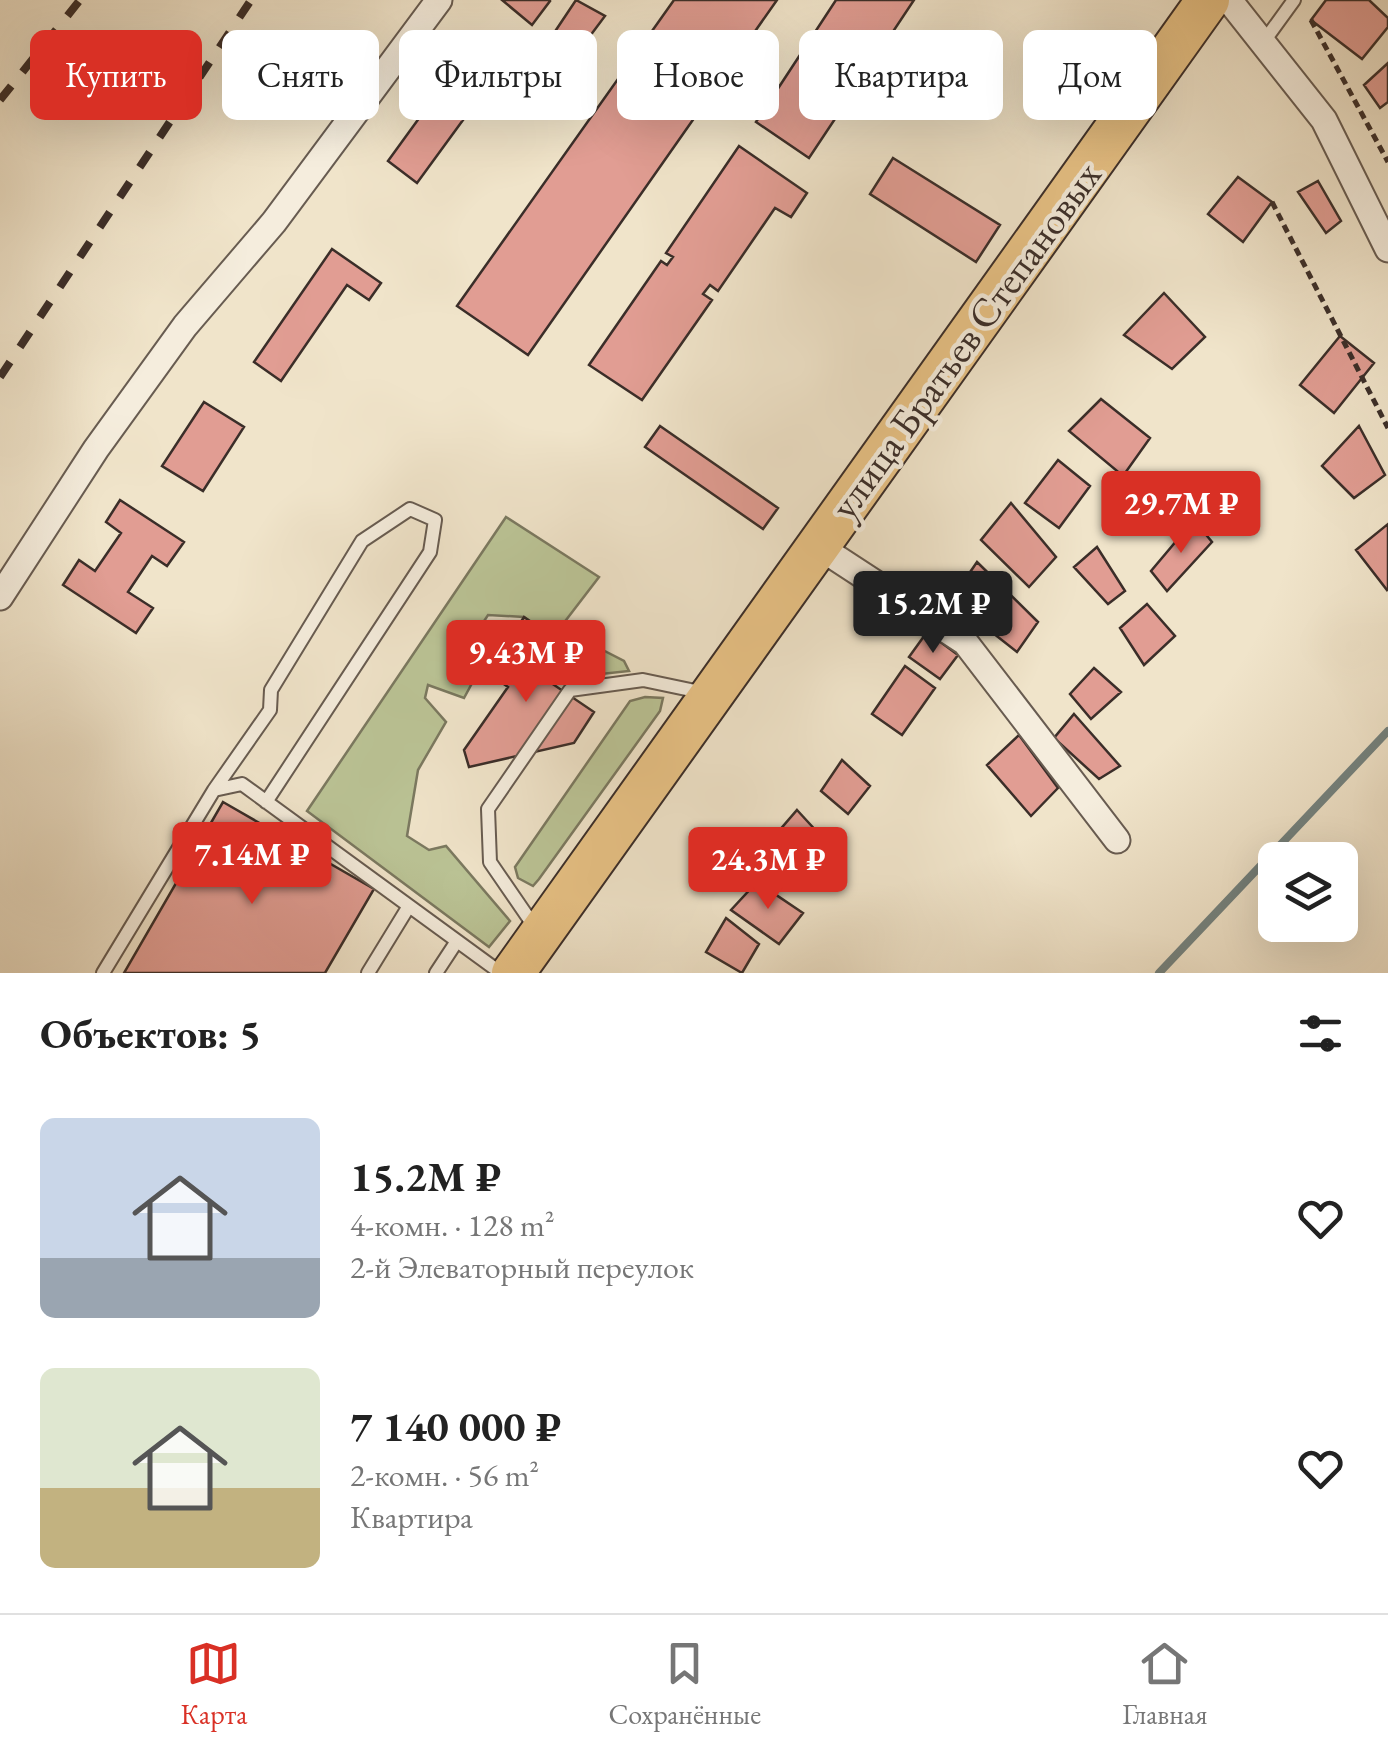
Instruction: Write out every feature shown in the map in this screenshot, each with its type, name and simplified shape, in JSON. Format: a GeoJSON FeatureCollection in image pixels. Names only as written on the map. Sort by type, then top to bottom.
{"type":"FeatureCollection","features":[{"type":"Feature","properties":{"kind":"main road","name":"улица Братьев Степановых"},"geometry":{"type":"LineString","coordinates":[[513,973],[1208,0]]}},
{"type":"Feature","properties":{"kind":"street"},"geometry":{"type":"LineString","coordinates":[[0,597],[96,449],[185,326],[274,222],[439,0]]}},
{"type":"Feature","properties":{"kind":"street"},"geometry":{"type":"LineString","coordinates":[[1229,0],[1265,40],[1324,120],[1388,250]]}},
{"type":"Feature","properties":{"kind":"street"},"geometry":{"type":"LineString","coordinates":[[818,546],[965,642],[1117,840]]}},
{"type":"Feature","properties":{"kind":"lane"},"geometry":{"type":"LineString","coordinates":[[1265,40],[1294,0]]}},
{"type":"Feature","properties":{"kind":"lane"},"geometry":{"type":"LineString","coordinates":[[103,973],[214,790],[270,710],[271,690],[362,541],[410,509],[435,520],[430,552],[266,802]]}},
{"type":"Feature","properties":{"kind":"lane"},"geometry":{"type":"LineString","coordinates":[[540,935],[490,862],[488,809],[570,690],[642,680],[712,694]]}},
{"type":"Feature","properties":{"kind":"lane"},"geometry":{"type":"LineString","coordinates":[[214,790],[242,784],[501,973]]}},
{"type":"Feature","properties":{"kind":"lane"},"geometry":{"type":"LineString","coordinates":[[368,973],[409,906]]}},
{"type":"Feature","properties":{"kind":"lane"},"geometry":{"type":"LineString","coordinates":[[436,973],[457,941]]}},
{"type":"Feature","properties":{"kind":"path"},"geometry":{"type":"LineString","coordinates":[[1311,20],[1388,162]]}},
{"type":"Feature","properties":{"kind":"path"},"geometry":{"type":"LineString","coordinates":[[1272,202],[1388,428]]}},
{"type":"Feature","properties":{"kind":"green space"},"geometry":{"type":"Polygon","coordinates":[[[506,517],[599,577],[553,637],[524,617],[488,615],[477,632],[490,650],[464,698],[428,685],[425,698],[446,722],[418,770],[407,836],[429,850],[446,846],[510,921],[489,947],[307,811],[506,517]]]}},
{"type":"Feature","properties":{"kind":"green space"},"geometry":{"type":"Polygon","coordinates":[[[591,644],[624,661],[629,671],[573,677],[591,644]]]}},
{"type":"Feature","properties":{"kind":"green space"},"geometry":{"type":"Polygon","coordinates":[[[663,698],[660,711],[539,879],[533,886],[518,878],[515,867],[630,701],[663,698]]]}},
{"type":"Feature","properties":{"kind":"building"},"geometry":{"type":"Polygon","coordinates":[[[502,0],[549,0],[550,1],[532,25],[502,0]]]}},
{"type":"Feature","properties":{"kind":"building"},"geometry":{"type":"Polygon","coordinates":[[[576,0],[605,16],[594,30],[556,30],[576,0]]]}},
{"type":"Feature","properties":{"kind":"building"},"geometry":{"type":"Polygon","coordinates":[[[674,0],[777,0],[756,30],[653,30],[674,0]]]}},
{"type":"Feature","properties":{"kind":"building"},"geometry":{"type":"Polygon","coordinates":[[[836,0],[914,0],[894,30],[816,30],[836,0]]]}},
{"type":"Feature","properties":{"kind":"building"},"geometry":{"type":"Polygon","coordinates":[[[1326,0],[1369,0],[1388,18],[1388,27],[1362,59],[1311,20],[1326,0]]]}},
{"type":"Feature","properties":{"kind":"building"},"geometry":{"type":"Polygon","coordinates":[[[799,56],[799,120],[834,120],[809,158],[756,122],[779,120],[779,87],[799,56]]]}},
{"type":"Feature","properties":{"kind":"building"},"geometry":{"type":"Polygon","coordinates":[[[1388,63],[1388,102],[1380,108],[1364,85],[1388,63]]]}},
{"type":"Feature","properties":{"kind":"building"},"geometry":{"type":"Polygon","coordinates":[[[617,80],[617,120],[693,120],[528,355],[457,306],[589,120],[597,120],[597,109],[617,80]]]}},
{"type":"Feature","properties":{"kind":"building"},"geometry":{"type":"Polygon","coordinates":[[[418,120],[463,120],[417,183],[388,161],[418,120]]]}},
{"type":"Feature","properties":{"kind":"building"},"geometry":{"type":"Polygon","coordinates":[[[739,146],[807,193],[791,217],[775,208],[718,291],[710,285],[703,294],[712,300],[642,400],[589,365],[661,261],[667,265],[673,257],[666,253],[739,146]]]}},
{"type":"Feature","properties":{"kind":"building"},"geometry":{"type":"Polygon","coordinates":[[[893,158],[1000,225],[976,262],[870,194],[893,158]]]}},
{"type":"Feature","properties":{"kind":"building"},"geometry":{"type":"Polygon","coordinates":[[[1238,177],[1272,202],[1243,242],[1208,214],[1238,177]]]}},
{"type":"Feature","properties":{"kind":"building"},"geometry":{"type":"Polygon","coordinates":[[[1318,181],[1341,221],[1326,233],[1298,192],[1318,181]]]}},
{"type":"Feature","properties":{"kind":"building"},"geometry":{"type":"Polygon","coordinates":[[[332,249],[381,283],[369,300],[347,285],[281,381],[254,362],[332,249]]]}},
{"type":"Feature","properties":{"kind":"building"},"geometry":{"type":"Polygon","coordinates":[[[1164,293],[1205,337],[1172,369],[1124,335],[1164,293]]]}},
{"type":"Feature","properties":{"kind":"building"},"geometry":{"type":"Polygon","coordinates":[[[1340,336],[1374,363],[1334,413],[1300,385],[1340,336]]]}},
{"type":"Feature","properties":{"kind":"building"},"geometry":{"type":"Polygon","coordinates":[[[1101,399],[1150,438],[1123,476],[1069,431],[1101,399]]]}},
{"type":"Feature","properties":{"kind":"building"},"geometry":{"type":"Polygon","coordinates":[[[204,402],[244,427],[203,491],[162,466],[204,402]]]}},
{"type":"Feature","properties":{"kind":"building"},"geometry":{"type":"Polygon","coordinates":[[[660,426],[778,508],[763,529],[645,447],[660,426]]]}},
{"type":"Feature","properties":{"kind":"building"},"geometry":{"type":"Polygon","coordinates":[[[1359,426],[1385,475],[1354,498],[1322,466],[1359,426]]]}},
{"type":"Feature","properties":{"kind":"building"},"geometry":{"type":"Polygon","coordinates":[[[1058,460],[1090,486],[1059,528],[1025,503],[1058,460]]]}},
{"type":"Feature","properties":{"kind":"building"},"geometry":{"type":"Polygon","coordinates":[[[120,500],[184,542],[167,566],[152,556],[128,592],[153,608],[136,633],[63,585],[79,560],[95,571],[121,533],[106,522],[120,500]]]}},
{"type":"Feature","properties":{"kind":"building"},"geometry":{"type":"Polygon","coordinates":[[[1011,503],[1056,557],[1029,587],[981,540],[1011,503]]]}},
{"type":"Feature","properties":{"kind":"building"},"geometry":{"type":"Polygon","coordinates":[[[1194,520],[1212,542],[1167,591],[1151,571],[1194,520]]]}},
{"type":"Feature","properties":{"kind":"building"},"geometry":{"type":"Polygon","coordinates":[[[1388,524],[1388,589],[1387,590],[1356,550],[1388,524]]]}},
{"type":"Feature","properties":{"kind":"building"},"geometry":{"type":"Polygon","coordinates":[[[1097,547],[1125,591],[1108,604],[1074,567],[1097,547]]]}},
{"type":"Feature","properties":{"kind":"building"},"geometry":{"type":"Polygon","coordinates":[[[977,562],[1038,622],[1017,652],[951,600],[977,562]]]}},
{"type":"Feature","properties":{"kind":"building"},"geometry":{"type":"Polygon","coordinates":[[[1147,604],[1175,636],[1144,665],[1120,628],[1147,604]]]}},
{"type":"Feature","properties":{"kind":"building"},"geometry":{"type":"Polygon","coordinates":[[[524,617],[553,637],[532,670],[594,712],[574,743],[469,767],[464,750],[508,687],[488,673],[524,617]]]}},
{"type":"Feature","properties":{"kind":"building"},"geometry":{"type":"Polygon","coordinates":[[[927,632],[958,655],[940,679],[909,657],[927,632]]]}},
{"type":"Feature","properties":{"kind":"building"},"geometry":{"type":"Polygon","coordinates":[[[905,666],[935,688],[902,735],[872,714],[905,666]]]}},
{"type":"Feature","properties":{"kind":"building"},"geometry":{"type":"Polygon","coordinates":[[[1094,668],[1121,692],[1091,719],[1070,694],[1094,668]]]}},
{"type":"Feature","properties":{"kind":"building"},"geometry":{"type":"Polygon","coordinates":[[[1074,714],[1120,766],[1099,779],[1054,738],[1074,714]]]}},
{"type":"Feature","properties":{"kind":"building"},"geometry":{"type":"Polygon","coordinates":[[[1019,735],[1058,788],[1031,816],[987,765],[1019,735]]]}},
{"type":"Feature","properties":{"kind":"building"},"geometry":{"type":"Polygon","coordinates":[[[842,760],[870,786],[848,814],[821,791],[842,760]]]}},
{"type":"Feature","properties":{"kind":"building"},"geometry":{"type":"Polygon","coordinates":[[[223,802],[374,889],[325,973],[124,973],[223,802]]]}},
{"type":"Feature","properties":{"kind":"building"},"geometry":{"type":"Polygon","coordinates":[[[797,810],[842,859],[814,889],[766,846],[797,810]]]}},
{"type":"Feature","properties":{"kind":"building"},"geometry":{"type":"Polygon","coordinates":[[[757,882],[803,913],[779,944],[731,910],[757,882]]]}},
{"type":"Feature","properties":{"kind":"building"},"geometry":{"type":"Polygon","coordinates":[[[726,918],[759,944],[742,973],[706,952],[726,918]]]}},
{"type":"Feature","properties":{"kind":"waterway"},"geometry":{"type":"LineString","coordinates":[[1159,973],[1388,731]]}},
{"type":"Feature","properties":{"kind":"railway"},"geometry":{"type":"LineString","coordinates":[[0,100],[80,0]]}},
{"type":"Feature","properties":{"kind":"railway"},"geometry":{"type":"LineString","coordinates":[[0,377],[251,0]]}}]}
